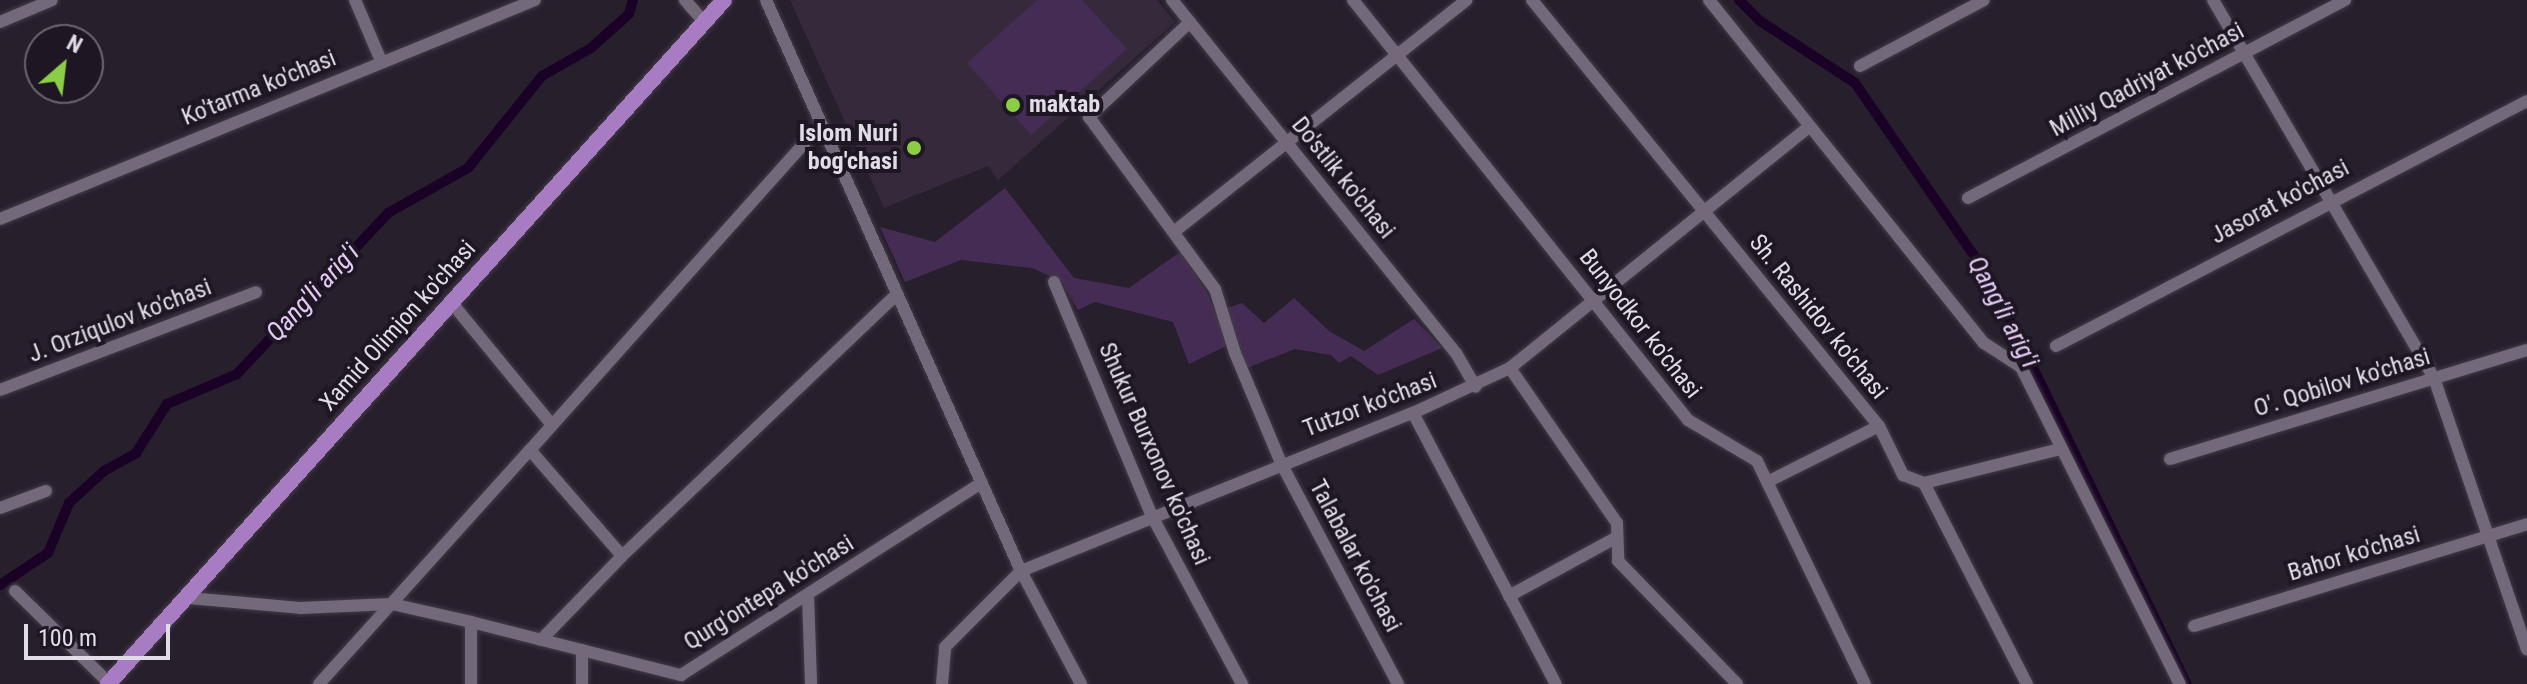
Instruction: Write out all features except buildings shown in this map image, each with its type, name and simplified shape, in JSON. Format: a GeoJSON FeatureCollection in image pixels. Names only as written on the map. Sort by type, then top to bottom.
{"type":"FeatureCollection","features":[{"type":"Feature","properties":{"kind":"main road","name":"Xamid Olimjon ko'chasi"},"geometry":{"type":"LineString","coordinates":[[109,683],[189,598],[724,0]]}},
{"type":"Feature","properties":{"kind":"street"},"geometry":{"type":"LineString","coordinates":[[0,22],[52,0]]}},
{"type":"Feature","properties":{"kind":"street"},"geometry":{"type":"LineString","coordinates":[[355,0],[381,61]]}},
{"type":"Feature","properties":{"kind":"street","name":"Ko'tarma ko'chasi"},"geometry":{"type":"LineString","coordinates":[[0,219],[535,0]]}},
{"type":"Feature","properties":{"kind":"street"},"geometry":{"type":"LineString","coordinates":[[685,0],[704,22]]}},
{"type":"Feature","properties":{"kind":"street"},"geometry":{"type":"LineString","coordinates":[[766,0],[1021,571],[1081,684]]}},
{"type":"Feature","properties":{"kind":"street","name":"Do'stlik ko'chasi"},"geometry":{"type":"LineString","coordinates":[[1172,0],[1456,353],[1476,387]]}},
{"type":"Feature","properties":{"kind":"street","name":"Bunyodkor ko'chasi"},"geometry":{"type":"LineString","coordinates":[[1353,0],[1688,420],[1757,461],[1865,684]]}},
{"type":"Feature","properties":{"kind":"street"},"geometry":{"type":"LineString","coordinates":[[1175,231],[1466,0]]}},
{"type":"Feature","properties":{"kind":"street","name":"Sh. Rashidov ko'chasi"},"geometry":{"type":"LineString","coordinates":[[1532,0],[1879,426],[1903,475],[1924,483],[2027,684]]}},
{"type":"Feature","properties":{"kind":"street"},"geometry":{"type":"LineString","coordinates":[[1709,0],[1984,343],[2021,367],[2180,684]]}},
{"type":"Feature","properties":{"kind":"street"},"geometry":{"type":"LineString","coordinates":[[1860,66],[1984,0]]}},
{"type":"Feature","properties":{"kind":"street"},"geometry":{"type":"LineString","coordinates":[[2213,0],[2434,378],[2527,649]]}},
{"type":"Feature","properties":{"kind":"street","name":"Milliy Qadriyat ko'chasi"},"geometry":{"type":"LineString","coordinates":[[1968,198],[2345,0]]}},
{"type":"Feature","properties":{"kind":"street","name":"Talabalar ko'chasi"},"geometry":{"type":"LineString","coordinates":[[1190,22],[1089,117],[1215,289],[1235,353],[1281,463],[1398,684]]}},
{"type":"Feature","properties":{"kind":"street","name":"Jasorat ko'chasi"},"geometry":{"type":"LineString","coordinates":[[2056,346],[2330,199],[2527,101]]}},
{"type":"Feature","properties":{"kind":"street"},"geometry":{"type":"LineString","coordinates":[[319,684],[821,125]]}},
{"type":"Feature","properties":{"kind":"street","name":"Tutzor ko'chasi"},"geometry":{"type":"LineString","coordinates":[[942,684],[945,647],[1021,571],[1281,463],[1476,387],[1510,368],[1810,126]]}},
{"type":"Feature","properties":{"kind":"street","name":"Shukur Burxonov ko'chasi"},"geometry":{"type":"LineString","coordinates":[[1054,282],[1152,516],[1242,684]]}},
{"type":"Feature","properties":{"kind":"street","name":"J. Orziqulov ko'chasi"},"geometry":{"type":"LineString","coordinates":[[0,390],[256,292]]}},
{"type":"Feature","properties":{"kind":"street"},"geometry":{"type":"LineString","coordinates":[[541,640],[622,556],[897,294]]}},
{"type":"Feature","properties":{"kind":"street"},"geometry":{"type":"LineString","coordinates":[[451,302],[552,425]]}},
{"type":"Feature","properties":{"kind":"street","name":"O'. Qobilov ko'chasi"},"geometry":{"type":"LineString","coordinates":[[2170,459],[2527,350]]}},
{"type":"Feature","properties":{"kind":"street"},"geometry":{"type":"LineString","coordinates":[[1510,368],[1617,523],[1618,561],[1737,684]]}},
{"type":"Feature","properties":{"kind":"street"},"geometry":{"type":"LineString","coordinates":[[1413,413],[1556,684]]}},
{"type":"Feature","properties":{"kind":"street"},"geometry":{"type":"LineString","coordinates":[[1767,482],[1879,426]]}},
{"type":"Feature","properties":{"kind":"street"},"geometry":{"type":"LineString","coordinates":[[1924,483],[2060,449]]}},
{"type":"Feature","properties":{"kind":"street"},"geometry":{"type":"LineString","coordinates":[[530,450],[622,556]]}},
{"type":"Feature","properties":{"kind":"street","name":"Qurg'ontepa ko'chasi"},"geometry":{"type":"LineString","coordinates":[[189,598],[300,608],[392,604],[582,650],[681,680],[981,483]]}},
{"type":"Feature","properties":{"kind":"street"},"geometry":{"type":"LineString","coordinates":[[0,508],[46,491]]}},
{"type":"Feature","properties":{"kind":"street","name":"Bahor ko'chasi"},"geometry":{"type":"LineString","coordinates":[[2194,626],[2527,524]]}},
{"type":"Feature","properties":{"kind":"street"},"geometry":{"type":"LineString","coordinates":[[1509,596],[1617,537]]}},
{"type":"Feature","properties":{"kind":"street"},"geometry":{"type":"LineString","coordinates":[[15,591],[109,683]]}},
{"type":"Feature","properties":{"kind":"street"},"geometry":{"type":"LineString","coordinates":[[808,596],[811,684]]}},
{"type":"Feature","properties":{"kind":"street"},"geometry":{"type":"LineString","coordinates":[[471,622],[471,684]]}},
{"type":"Feature","properties":{"kind":"street"},"geometry":{"type":"LineString","coordinates":[[582,650],[582,684]]}},
{"type":"Feature","properties":{"kind":"shaded area","name":"maktab"},"geometry":{"type":"Polygon","coordinates":[[[790,0],[1157,0],[1175,22],[998,180],[988,166],[884,208],[790,0]]]}},
{"type":"Feature","properties":{"kind":"shaded area"},"geometry":{"type":"Polygon","coordinates":[[[1037,0],[1082,0],[1127,49],[1031,135],[967,63],[1037,0]]]}},
{"type":"Feature","properties":{"kind":"shaded area"},"geometry":{"type":"Polygon","coordinates":[[[1005,188],[1074,278],[1129,288],[1180,252],[1207,292],[1228,345],[1189,364],[1173,322],[1095,302],[1078,310],[1061,281],[1032,268],[961,260],[905,282],[880,227],[935,242],[1005,188]]]}},
{"type":"Feature","properties":{"kind":"shaded area"},"geometry":{"type":"Polygon","coordinates":[[[1294,298],[1329,331],[1364,351],[1414,319],[1442,348],[1378,375],[1351,356],[1339,363],[1331,355],[1295,349],[1247,368],[1227,308],[1242,303],[1264,323],[1294,298]]]}},
{"type":"Feature","properties":{"kind":"waterway","name":"Qang'li arig'i"},"geometry":{"type":"LineString","coordinates":[[0,585],[48,553],[69,503],[104,471],[136,453],[167,404],[237,374],[388,213],[468,168],[542,76],[591,48],[629,14],[633,0]]}},
{"type":"Feature","properties":{"kind":"waterway","name":"Qang'li arig'i"},"geometry":{"type":"LineString","coordinates":[[1739,0],[1760,21],[1855,83],[1990,279],[2187,684]]}},
{"type":"Feature","properties":{"kind":"place","name":"maktab"},"geometry":{"type":"Point","coordinates":[1013,105]}},
{"type":"Feature","properties":{"kind":"place","name":"Islom Nuri bog'chasi"},"geometry":{"type":"Point","coordinates":[914,148]}}]}
